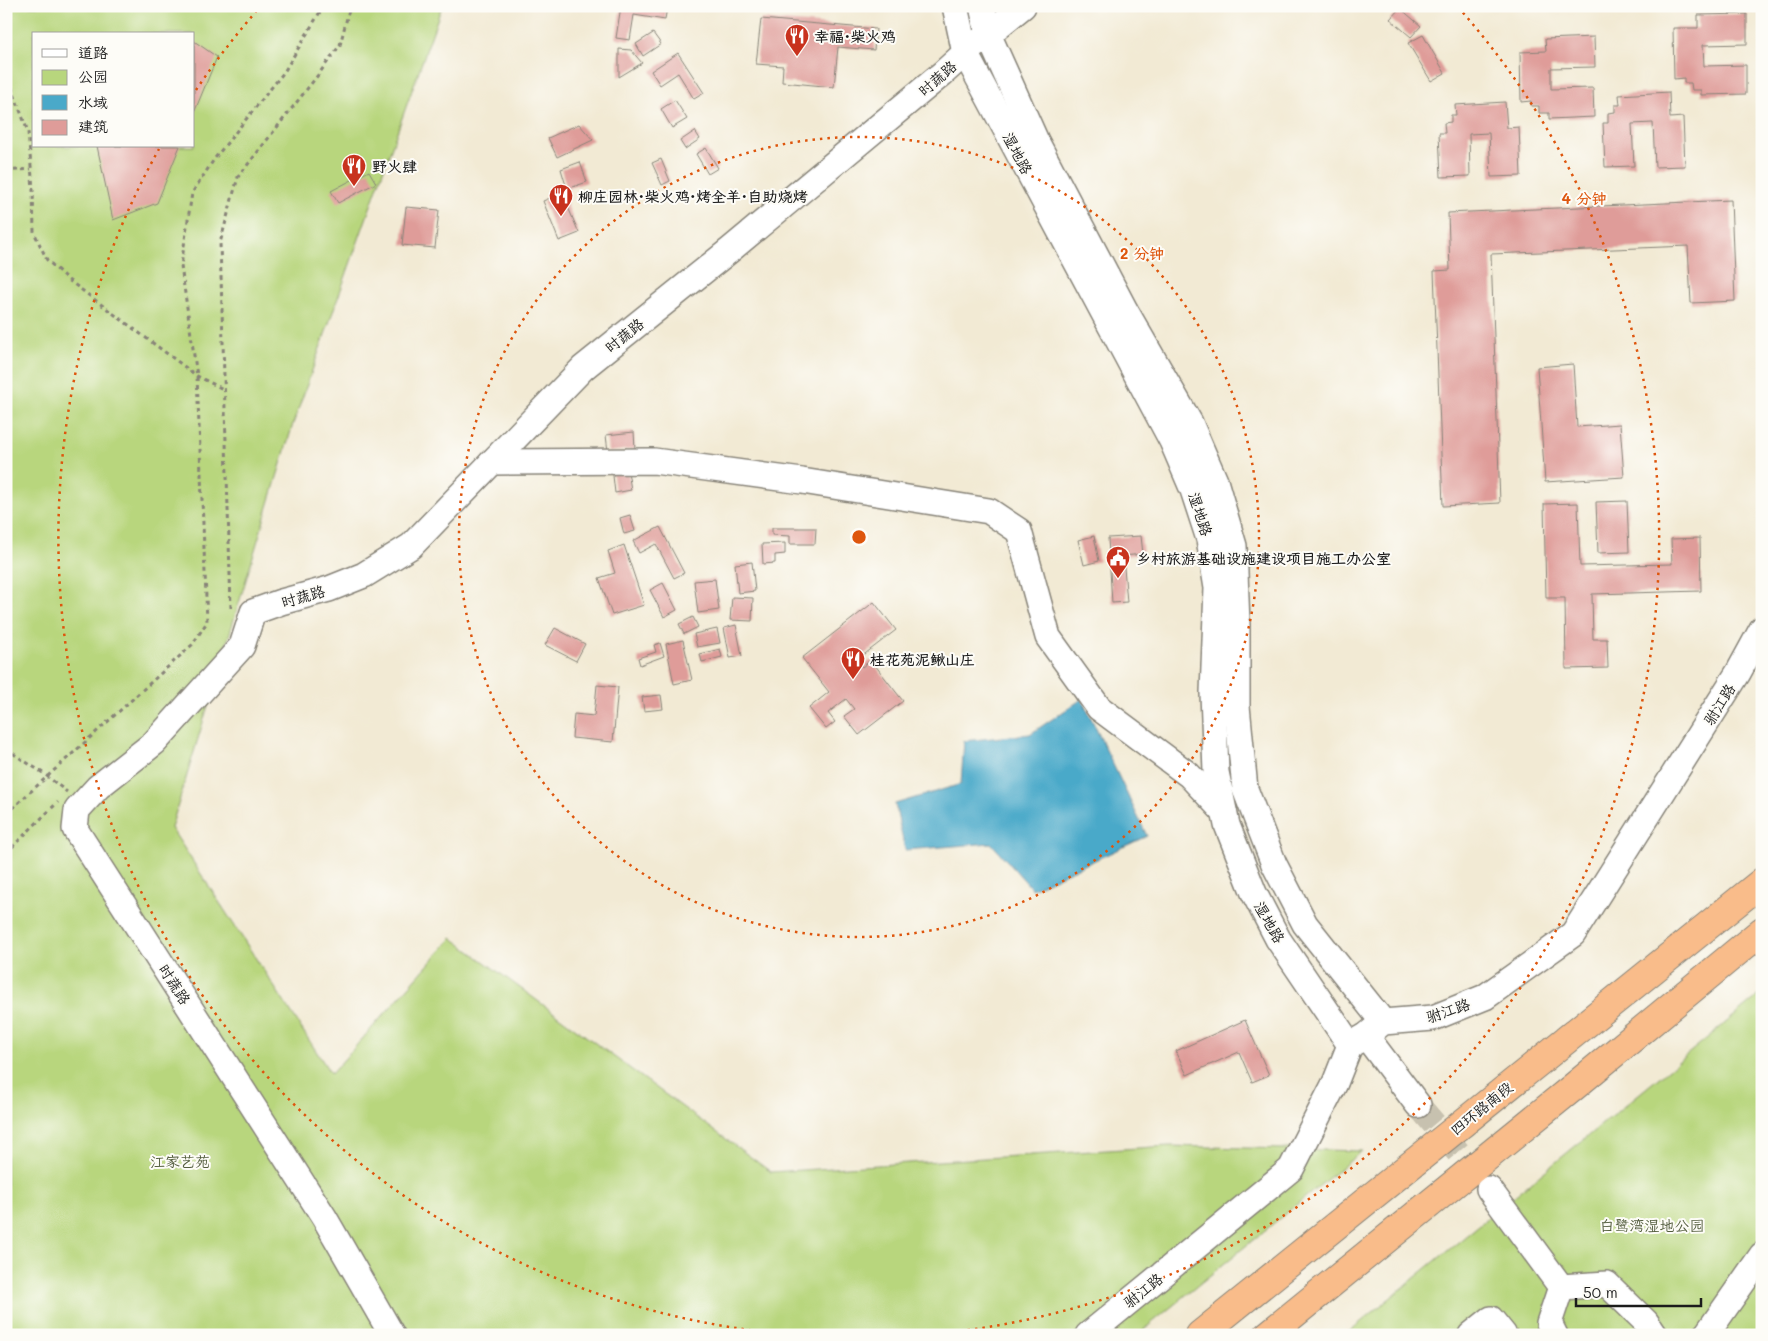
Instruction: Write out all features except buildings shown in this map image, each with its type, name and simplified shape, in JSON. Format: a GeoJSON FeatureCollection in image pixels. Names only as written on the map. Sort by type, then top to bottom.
{"type":"FeatureCollection","features":[{"type":"Feature","properties":{"kind":"highway","name":"四环路南段"},"geometry":{"type":"LineString","coordinates":[[1200,1335],[1762,882]]}},
{"type":"Feature","properties":{"kind":"highway"},"geometry":{"type":"LineString","coordinates":[[1268,1335],[1564,1095],[1762,931]]}},
{"type":"Feature","properties":{"kind":"street","name":"湿地路"},"geometry":{"type":"LineString","coordinates":[[954,6],[965,53],[1172,440],[1193,490],[1209,539],[1217,588],[1214,693],[1216,772],[1227,825],[1254,894],[1278,939],[1366,1034]]}},
{"type":"Feature","properties":{"kind":"street","name":"湿地路"},"geometry":{"type":"LineString","coordinates":[[982,6],[988,34],[1036,141],[1125,310],[1190,423],[1215,481],[1234,546],[1238,625],[1237,706],[1245,789],[1274,864],[1366,1034]]}},
{"type":"Feature","properties":{"kind":"street","name":"时蔬路"},"geometry":{"type":"LineString","coordinates":[[392,1335],[324,1217],[75,829],[77,810],[98,787],[154,743],[242,646],[253,612],[329,589],[364,575],[412,546],[583,368],[730,250],[1023,6]]}},
{"type":"Feature","properties":{"kind":"street"},"geometry":{"type":"LineString","coordinates":[[492,462],[654,461],[802,481],[989,511],[1019,531],[1048,637],[1099,708],[1189,775],[1224,812]]}},
{"type":"Feature","properties":{"kind":"street","name":"驸江路"},"geometry":{"type":"LineString","coordinates":[[1088,1335],[1291,1169],[1335,1083],[1366,1034],[1433,1018],[1484,996],[1573,934],[1738,673],[1762,629]]}},
{"type":"Feature","properties":{"kind":"street"},"geometry":{"type":"LineString","coordinates":[[1366,1034],[1418,1104]]}},
{"type":"Feature","properties":{"kind":"street"},"geometry":{"type":"LineString","coordinates":[[1489,1189],[1561,1287]]}},
{"type":"Feature","properties":{"kind":"street"},"geometry":{"type":"LineString","coordinates":[[1706,1335],[1762,1254]]}},
{"type":"Feature","properties":{"kind":"street"},"geometry":{"type":"LineString","coordinates":[[1561,1287],[1607,1284],[1646,1322],[1654,1335]]}},
{"type":"Feature","properties":{"kind":"street"},"geometry":{"type":"LineString","coordinates":[[1546,1331],[1561,1287]]}},
{"type":"Feature","properties":{"kind":"street"},"geometry":{"type":"LineString","coordinates":[[1471,1335],[1491,1319],[1504,1335]]}},
{"type":"Feature","properties":{"kind":"path"},"geometry":{"type":"LineString","coordinates":[[6,814],[192,645],[207,622],[197,376],[181,266],[192,193],[215,158],[284,72],[320,12],[320,6]]}},
{"type":"Feature","properties":{"kind":"path"},"geometry":{"type":"LineString","coordinates":[[232,613],[220,243],[238,177],[340,45],[350,6]]}},
{"type":"Feature","properties":{"kind":"path"},"geometry":{"type":"LineString","coordinates":[[6,72],[28,132],[34,232],[47,260],[67,279],[197,376],[226,390]]}},
{"type":"Feature","properties":{"kind":"path"},"geometry":{"type":"LineString","coordinates":[[6,171],[31,170]]}},
{"type":"Feature","properties":{"kind":"path"},"geometry":{"type":"LineString","coordinates":[[6,749],[47,776],[67,793],[74,787]]}},
{"type":"Feature","properties":{"kind":"path"},"geometry":{"type":"LineString","coordinates":[[6,853],[60,800]]}},
{"type":"Feature","properties":{"kind":"green space","name":"江家艺苑"},"geometry":{"type":"Polygon","coordinates":[[[6,6],[442,6],[293,424],[171,828],[331,1074],[452,938],[771,1172],[1169,1146],[1362,1151],[1137,1335],[6,1335],[6,6]]]}},
{"type":"Feature","properties":{"kind":"green space","name":"白鹭湾湿地公园"},"geometry":{"type":"Polygon","coordinates":[[[1762,993],[1762,1335],[1345,1335],[1762,993]]]}},
{"type":"Feature","properties":{"kind":"water"},"geometry":{"type":"Polygon","coordinates":[[[1082,699],[1147,836],[1032,889],[991,843],[905,850],[895,804],[961,784],[964,741],[1030,734],[1082,699]]]}},
{"type":"Feature","properties":{"kind":"tunnel"},"geometry":{"type":"LineString","coordinates":[[1418,1105],[1486,1185]]}},
{"type":"Feature","properties":{"kind":"place","name":"幸福·柴火鸡"},"geometry":{"type":"Point","coordinates":[797,57]}},
{"type":"Feature","properties":{"kind":"place","name":"野火肆"},"geometry":{"type":"Point","coordinates":[354,187]}},
{"type":"Feature","properties":{"kind":"place","name":"柳庄园林·柴火鸡·烤全羊·自助烧烤"},"geometry":{"type":"Point","coordinates":[561,217]}},
{"type":"Feature","properties":{"kind":"place","name":"乡村旅游基础设施建设项目施工办公室"},"geometry":{"type":"Point","coordinates":[1118,579]}},
{"type":"Feature","properties":{"kind":"place","name":"桂花苑泥鳅山庄"},"geometry":{"type":"Point","coordinates":[853,680]}}]}
